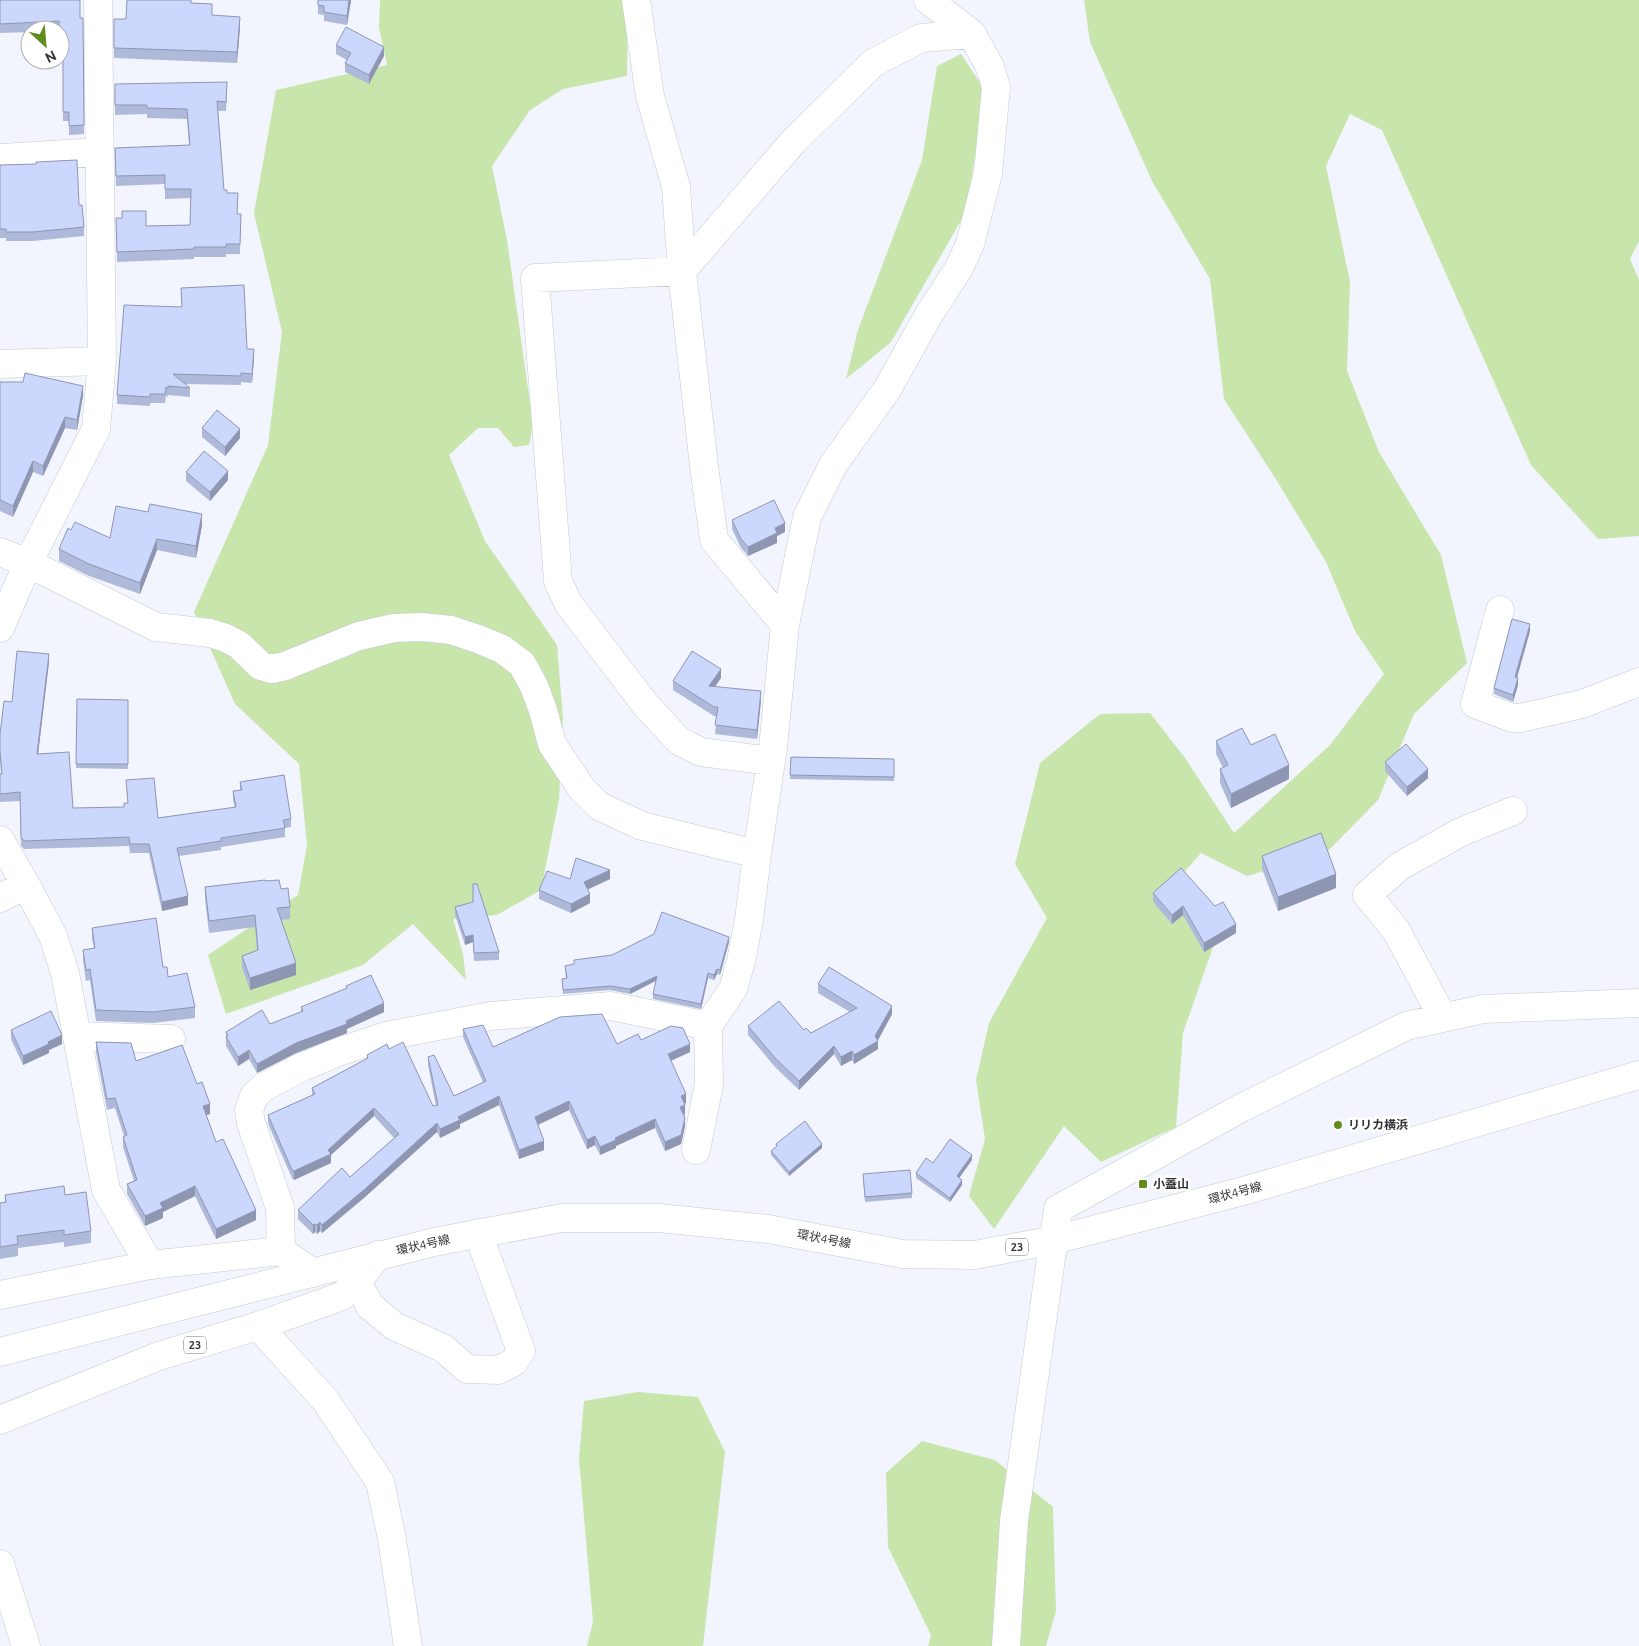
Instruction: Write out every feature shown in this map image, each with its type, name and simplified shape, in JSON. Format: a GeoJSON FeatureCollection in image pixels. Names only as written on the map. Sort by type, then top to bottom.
{"type":"FeatureCollection","features":[{"type":"Feature","properties":{"kind":"street"},"geometry":{"type":"LineString","coordinates":[[0,628],[28,563],[96,430],[102,361],[98,0]]}},
{"type":"Feature","properties":{"kind":"street"},"geometry":{"type":"LineString","coordinates":[[636,0],[650,96],[676,187],[682,271],[714,540],[784,625]]}},
{"type":"Feature","properties":{"kind":"street"},"geometry":{"type":"LineString","coordinates":[[696,1150],[709,1084],[708,1026],[733,989],[749,920],[756,854],[771,761],[784,625],[807,517],[833,464],[888,388],[928,316],[959,268],[970,244],[988,174],[996,88],[990,67],[972,34],[928,0]]}},
{"type":"Feature","properties":{"kind":"street"},"geometry":{"type":"LineString","coordinates":[[771,761],[701,752],[679,741],[645,704],[568,603],[558,581],[535,278],[682,271],[792,143],[873,63],[921,38],[972,34]]}},
{"type":"Feature","properties":{"kind":"street"},"geometry":{"type":"LineString","coordinates":[[0,158],[100,152]]}},
{"type":"Feature","properties":{"kind":"street"},"geometry":{"type":"LineString","coordinates":[[0,364],[102,361]]}},
{"type":"Feature","properties":{"kind":"street"},"geometry":{"type":"LineString","coordinates":[[0,552],[28,563],[156,627],[210,633],[226,638],[239,645],[260,666],[272,669],[285,666],[360,636],[394,628],[421,627],[451,630],[478,639],[502,649],[522,664],[534,686],[543,710],[552,744],[582,789],[600,806],[642,826],[756,854]]}},
{"type":"Feature","properties":{"kind":"street"},"geometry":{"type":"LineString","coordinates":[[1500,610],[1475,704],[1512,718],[1520,718],[1582,704],[1639,682]]}},
{"type":"Feature","properties":{"kind":"street"},"geometry":{"type":"LineString","coordinates":[[1443,1018],[1396,930],[1367,895],[1400,866],[1461,832],[1513,811]]}},
{"type":"Feature","properties":{"kind":"street"},"geometry":{"type":"LineString","coordinates":[[0,840],[53,936],[65,973],[106,1190],[150,1265]]}},
{"type":"Feature","properties":{"kind":"street"},"geometry":{"type":"LineString","coordinates":[[0,898],[26,885]]}},
{"type":"Feature","properties":{"kind":"street"},"geometry":{"type":"LineString","coordinates":[[1006,1646],[1014,1521],[1058,1209],[1239,1108],[1406,1026],[1483,1009],[1639,1003]]}},
{"type":"Feature","properties":{"kind":"street"},"geometry":{"type":"LineString","coordinates":[[281,1251],[280,1208],[251,1123],[249,1110],[254,1096],[271,1083],[302,1067],[341,1051],[386,1036],[491,1016],[611,1006],[708,1026]]}},
{"type":"Feature","properties":{"kind":"street"},"geometry":{"type":"LineString","coordinates":[[77,1036],[171,1039]]}},
{"type":"Feature","properties":{"kind":"street","name":"環状4号線"},"geometry":{"type":"LineString","coordinates":[[0,1352],[378,1255],[434,1242],[562,1218],[659,1218],[768,1229],[903,1254],[975,1254],[1054,1240],[1247,1190],[1639,1075]]}},
{"type":"Feature","properties":{"kind":"street"},"geometry":{"type":"LineString","coordinates":[[357,1282],[370,1306],[394,1326],[443,1348],[467,1369],[499,1370],[514,1362],[521,1351],[478,1234]]}},
{"type":"Feature","properties":{"kind":"street"},"geometry":{"type":"LineString","coordinates":[[0,1295],[150,1265],[281,1251],[313,1273]]}},
{"type":"Feature","properties":{"kind":"street","name":"23"},"geometry":{"type":"LineString","coordinates":[[0,1420],[159,1356],[258,1326],[342,1296],[357,1282],[378,1255]]}},
{"type":"Feature","properties":{"kind":"street"},"geometry":{"type":"LineString","coordinates":[[258,1326],[325,1400],[380,1482],[392,1540],[408,1646]]}},
{"type":"Feature","properties":{"kind":"street"},"geometry":{"type":"LineString","coordinates":[[0,1564],[26,1646]]}},
{"type":"Feature","properties":{"kind":"green space"},"geometry":{"type":"Polygon","coordinates":[[[380,0],[628,0],[627,76],[563,89],[530,110],[492,166],[507,240],[533,424],[529,445],[514,447],[498,428],[478,428],[449,455],[485,541],[557,645],[563,718],[559,800],[541,890],[497,915],[453,919],[463,954],[466,980],[413,924],[363,965],[226,1014],[208,955],[298,895],[307,845],[299,764],[235,704],[194,612],[268,445],[282,332],[254,213],[276,90],[387,65],[379,28],[380,0]]]}},
{"type":"Feature","properties":{"kind":"green space"},"geometry":{"type":"Polygon","coordinates":[[[1084,0],[1639,0],[1639,241],[1630,259],[1639,280],[1639,536],[1598,539],[1531,465],[1382,130],[1350,114],[1326,166],[1350,282],[1347,371],[1379,452],[1441,555],[1467,663],[1414,714],[1378,800],[1326,853],[1247,876],[1201,853],[1166,893],[1213,947],[1183,1033],[1176,1127],[1101,1162],[1064,1126],[994,1229],[969,1196],[985,1139],[976,1080],[989,1023],[1047,918],[1015,864],[1040,763],[1100,714],[1150,713],[1185,758],[1234,833],[1330,745],[1384,674],[1355,631],[1326,562],[1224,399],[1210,279],[1152,181],[1090,42],[1084,0]]]}},
{"type":"Feature","properties":{"kind":"green space"},"geometry":{"type":"Polygon","coordinates":[[[961,54],[982,86],[977,144],[966,212],[891,342],[846,379],[858,330],[922,160],[937,66],[961,54]]]}},
{"type":"Feature","properties":{"kind":"green space"},"geometry":{"type":"Polygon","coordinates":[[[638,1392],[698,1397],[725,1452],[703,1646],[587,1646],[593,1622],[579,1459],[584,1401],[638,1392]]]}},
{"type":"Feature","properties":{"kind":"green space"},"geometry":{"type":"Polygon","coordinates":[[[922,1441],[995,1460],[1053,1507],[1056,1611],[1046,1646],[928,1646],[931,1635],[888,1547],[886,1473],[922,1441]]]}},
{"type":"Feature","properties":{"kind":"building"},"geometry":{"type":"Polygon","coordinates":[[[0,0],[80,0],[80,18],[83,18],[84,125],[69,126],[69,112],[63,112],[63,70],[70,70],[70,20],[20,20],[20,23],[0,24],[0,0]]]}},
{"type":"Feature","properties":{"kind":"building"},"geometry":{"type":"Polygon","coordinates":[[[127,0],[191,0],[191,3],[212,4],[212,15],[240,17],[237,52],[114,48],[114,19],[126,19],[127,0]]]}},
{"type":"Feature","properties":{"kind":"building"},"geometry":{"type":"Polygon","coordinates":[[[318,0],[349,0],[347,16],[324,12],[324,6],[318,5],[318,0]]]}},
{"type":"Feature","properties":{"kind":"building"},"geometry":{"type":"Polygon","coordinates":[[[346,27],[384,47],[369,75],[345,63],[351,53],[336,45],[346,27]]]}},
{"type":"Feature","properties":{"kind":"building"},"geometry":{"type":"Polygon","coordinates":[[[227,82],[226,102],[217,101],[224,190],[227,190],[227,193],[238,193],[237,214],[241,214],[240,244],[226,244],[226,247],[117,252],[116,218],[122,218],[122,211],[146,211],[146,226],[190,225],[191,189],[165,189],[165,175],[116,176],[115,148],[190,145],[187,109],[147,108],[147,105],[115,105],[115,84],[227,82]]]}},
{"type":"Feature","properties":{"kind":"building"},"geometry":{"type":"Polygon","coordinates":[[[77,160],[79,205],[82,205],[84,227],[33,232],[6,232],[6,229],[0,229],[0,165],[77,160]]]}},
{"type":"Feature","properties":{"kind":"building"},"geometry":{"type":"Polygon","coordinates":[[[244,285],[247,349],[254,349],[252,374],[241,373],[241,376],[173,374],[190,388],[168,386],[168,388],[166,387],[165,394],[150,394],[150,397],[117,395],[124,305],[182,307],[181,288],[244,285]]]}},
{"type":"Feature","properties":{"kind":"building"},"geometry":{"type":"Polygon","coordinates":[[[25,373],[83,386],[77,420],[65,417],[43,466],[33,461],[13,506],[0,500],[0,382],[23,382],[25,373]]]}},
{"type":"Feature","properties":{"kind":"building"},"geometry":{"type":"Polygon","coordinates":[[[217,410],[240,429],[225,447],[202,428],[217,410]]]}},
{"type":"Feature","properties":{"kind":"building"},"geometry":{"type":"Polygon","coordinates":[[[204,451],[228,471],[210,492],[186,472],[204,451]]]}},
{"type":"Feature","properties":{"kind":"building"},"geometry":{"type":"Polygon","coordinates":[[[774,500],[785,523],[775,528],[777,533],[748,547],[741,539],[732,520],[774,500]]]}},
{"type":"Feature","properties":{"kind":"building"},"geometry":{"type":"Polygon","coordinates":[[[150,504],[202,514],[196,546],[157,539],[140,583],[89,564],[59,549],[68,528],[71,530],[75,522],[110,538],[116,506],[148,512],[150,504]]]}},
{"type":"Feature","properties":{"kind":"building"},"geometry":{"type":"Polygon","coordinates":[[[1512,619],[1530,624],[1515,677],[1518,678],[1513,695],[1494,688],[1512,619]]]}},
{"type":"Feature","properties":{"kind":"building"},"geometry":{"type":"Polygon","coordinates":[[[17,651],[49,654],[37,754],[69,752],[73,808],[124,807],[124,803],[128,803],[126,780],[154,778],[158,818],[236,807],[233,791],[242,790],[240,782],[284,775],[291,819],[283,820],[285,828],[221,838],[221,841],[177,848],[188,896],[162,902],[149,844],[130,844],[129,837],[24,841],[21,837],[20,792],[0,794],[0,774],[2,774],[0,734],[4,701],[12,702],[17,651]]]}},
{"type":"Feature","properties":{"kind":"building"},"geometry":{"type":"Polygon","coordinates":[[[692,651],[721,669],[709,686],[761,691],[757,730],[715,725],[718,707],[714,707],[673,681],[692,651]]]}},
{"type":"Feature","properties":{"kind":"building"},"geometry":{"type":"Polygon","coordinates":[[[77,699],[128,700],[128,764],[76,764],[77,699]]]}},
{"type":"Feature","properties":{"kind":"building"},"geometry":{"type":"Polygon","coordinates":[[[1242,728],[1251,745],[1275,734],[1289,765],[1231,794],[1220,769],[1228,765],[1216,741],[1242,728]]]}},
{"type":"Feature","properties":{"kind":"building"},"geometry":{"type":"Polygon","coordinates":[[[1406,744],[1428,769],[1407,787],[1385,762],[1406,744]]]}},
{"type":"Feature","properties":{"kind":"building"},"geometry":{"type":"Polygon","coordinates":[[[791,757],[894,759],[894,777],[790,775],[791,757]]]}},
{"type":"Feature","properties":{"kind":"building"},"geometry":{"type":"Polygon","coordinates":[[[1321,833],[1336,874],[1278,897],[1262,856],[1321,833]]]}},
{"type":"Feature","properties":{"kind":"building"},"geometry":{"type":"Polygon","coordinates":[[[576,858],[610,870],[584,882],[590,894],[571,904],[539,890],[547,871],[570,879],[576,858]]]}},
{"type":"Feature","properties":{"kind":"building"},"geometry":{"type":"Polygon","coordinates":[[[1181,868],[1215,906],[1223,902],[1236,924],[1204,943],[1183,906],[1172,915],[1153,893],[1181,868]]]}},
{"type":"Feature","properties":{"kind":"building"},"geometry":{"type":"Polygon","coordinates":[[[279,880],[281,889],[288,888],[290,907],[277,908],[296,963],[250,978],[242,956],[258,950],[255,915],[209,921],[205,887],[279,880]]]}},
{"type":"Feature","properties":{"kind":"building"},"geometry":{"type":"Polygon","coordinates":[[[473,884],[477,884],[499,952],[474,953],[473,935],[465,937],[455,907],[473,902],[473,884]]]}},
{"type":"Feature","properties":{"kind":"building"},"geometry":{"type":"Polygon","coordinates":[[[662,912],[729,937],[720,970],[717,969],[714,975],[708,973],[701,1004],[653,994],[657,976],[630,989],[610,986],[563,990],[562,979],[567,978],[565,966],[574,964],[574,960],[612,955],[654,934],[662,912]]]}},
{"type":"Feature","properties":{"kind":"building"},"geometry":{"type":"Polygon","coordinates":[[[156,918],[163,967],[167,967],[168,977],[187,973],[195,1007],[153,1012],[96,1010],[90,969],[86,970],[83,950],[95,948],[92,928],[156,918]]]}},
{"type":"Feature","properties":{"kind":"building"},"geometry":{"type":"Polygon","coordinates":[[[829,967],[892,1006],[875,1036],[878,1041],[854,1055],[852,1051],[841,1057],[834,1046],[799,1081],[776,1059],[748,1026],[779,1001],[804,1030],[806,1028],[811,1033],[857,1008],[818,984],[829,967]]]}},
{"type":"Feature","properties":{"kind":"building"},"geometry":{"type":"Polygon","coordinates":[[[371,975],[384,1003],[346,1021],[347,1024],[296,1043],[257,1064],[249,1050],[238,1057],[226,1037],[228,1036],[226,1032],[262,1010],[270,1024],[303,1011],[301,1007],[347,988],[346,986],[371,975]]]}},
{"type":"Feature","properties":{"kind":"building"},"geometry":{"type":"Polygon","coordinates":[[[51,1011],[62,1035],[48,1042],[49,1044],[23,1056],[11,1030],[51,1011]]]}},
{"type":"Feature","properties":{"kind":"building"},"geometry":{"type":"Polygon","coordinates":[[[602,1014],[617,1044],[638,1034],[641,1040],[671,1026],[683,1028],[690,1044],[668,1054],[686,1094],[681,1096],[685,1105],[680,1107],[685,1118],[681,1135],[665,1142],[655,1119],[600,1147],[595,1136],[587,1140],[569,1101],[535,1117],[544,1141],[519,1150],[499,1096],[458,1117],[460,1120],[440,1129],[437,1123],[365,1189],[322,1225],[320,1222],[317,1225],[313,1225],[298,1210],[342,1168],[350,1177],[399,1134],[374,1108],[328,1150],[331,1154],[294,1171],[268,1115],[315,1094],[312,1088],[368,1058],[367,1055],[387,1044],[389,1049],[403,1042],[433,1106],[438,1105],[428,1057],[434,1055],[454,1096],[486,1081],[463,1029],[483,1025],[493,1047],[560,1017],[602,1014]]]}},
{"type":"Feature","properties":{"kind":"building"},"geometry":{"type":"Polygon","coordinates":[[[96,1042],[131,1043],[136,1061],[182,1045],[197,1084],[202,1082],[210,1104],[203,1106],[216,1142],[223,1139],[256,1210],[216,1229],[195,1186],[160,1203],[163,1208],[145,1216],[127,1184],[137,1180],[123,1137],[127,1135],[115,1098],[107,1099],[96,1042]]]}},
{"type":"Feature","properties":{"kind":"building"},"geometry":{"type":"Polygon","coordinates":[[[805,1121],[822,1144],[789,1172],[771,1151],[777,1146],[776,1144],[805,1121]]]}},
{"type":"Feature","properties":{"kind":"building"},"geometry":{"type":"Polygon","coordinates":[[[950,1139],[972,1155],[957,1176],[962,1180],[950,1198],[916,1173],[926,1158],[933,1163],[950,1139]]]}},
{"type":"Feature","properties":{"kind":"building"},"geometry":{"type":"Polygon","coordinates":[[[910,1170],[912,1193],[865,1197],[863,1174],[910,1170]]]}},
{"type":"Feature","properties":{"kind":"building"},"geometry":{"type":"Polygon","coordinates":[[[64,1186],[65,1195],[86,1192],[91,1231],[64,1235],[64,1230],[17,1236],[18,1244],[0,1247],[0,1203],[6,1202],[5,1195],[64,1186]]]}},
{"type":"Feature","properties":{"kind":"place","name":"リリカ横浜"},"geometry":{"type":"Point","coordinates":[1338,1125]}},
{"type":"Feature","properties":{"kind":"place","name":"小蓋山"},"geometry":{"type":"Point","coordinates":[1143,1184]}}]}
